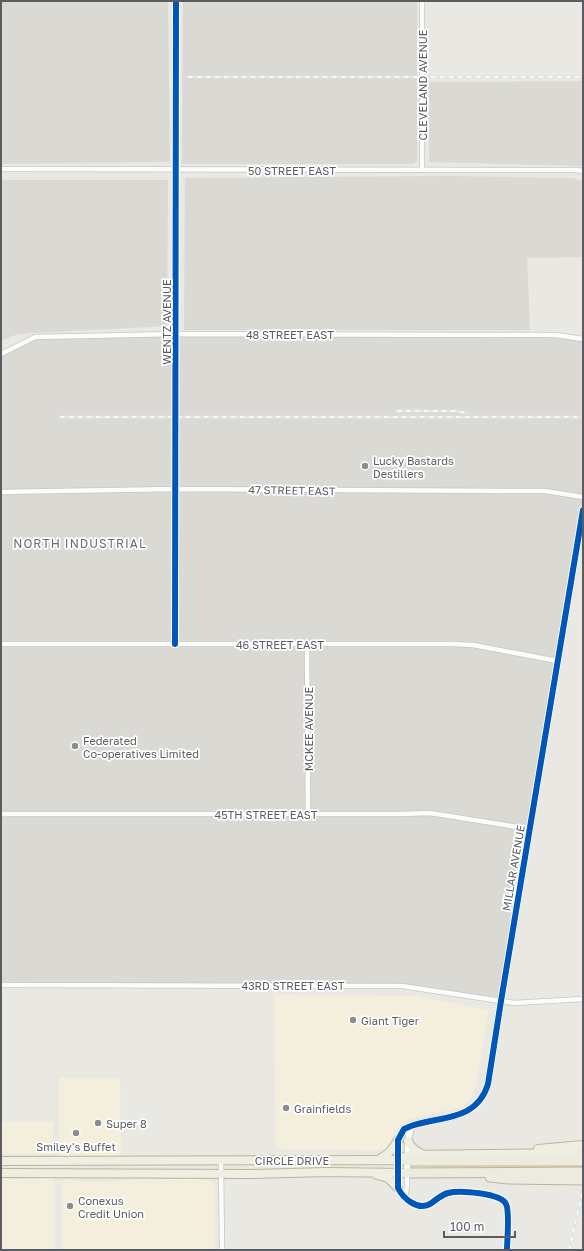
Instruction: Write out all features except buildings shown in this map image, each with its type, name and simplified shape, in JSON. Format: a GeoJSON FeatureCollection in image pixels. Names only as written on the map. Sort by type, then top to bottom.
{"type":"FeatureCollection","features":[{"type":"Feature","properties":{"kind":"highway"},"geometry":{"type":"LineString","coordinates":[[377,1160],[391,1151],[398,1140]]}},
{"type":"Feature","properties":{"kind":"highway"},"geometry":{"type":"LineString","coordinates":[[408,1141],[411,1148],[424,1155]]}},
{"type":"Feature","properties":{"kind":"highway"},"geometry":{"type":"LineString","coordinates":[[408,1158],[424,1155],[582,1153]]}},
{"type":"Feature","properties":{"kind":"highway","name":"CIRCLE DRIVE"},"geometry":{"type":"LineString","coordinates":[[1,1161],[398,1160],[408,1158],[582,1153]]}},
{"type":"Feature","properties":{"kind":"highway"},"geometry":{"type":"LineString","coordinates":[[361,1172],[388,1178],[398,1188]]}},
{"type":"Feature","properties":{"kind":"highway","name":"CIRCLE DRIVE"},"geometry":{"type":"LineString","coordinates":[[1,1173],[583,1172]]}},
{"type":"Feature","properties":{"kind":"highway"},"geometry":{"type":"LineString","coordinates":[[445,1173],[508,1179],[583,1180]]}},
{"type":"Feature","properties":{"kind":"highway"},"geometry":{"type":"LineString","coordinates":[[560,1180],[583,1184]]}},
{"type":"Feature","properties":{"kind":"street","name":"WENTZ AVENUE"},"geometry":{"type":"LineString","coordinates":[[175,644],[174,489],[176,334],[176,1]]}},
{"type":"Feature","properties":{"kind":"street","name":"CLEVELAND AVENUE"},"geometry":{"type":"LineString","coordinates":[[422,1],[422,170]]}},
{"type":"Feature","properties":{"kind":"street","name":"50 STREET EAST"},"geometry":{"type":"LineString","coordinates":[[1,170],[583,171]]}},
{"type":"Feature","properties":{"kind":"street","name":"48 STREET EAST"},"geometry":{"type":"LineString","coordinates":[[1,354],[35,337],[176,334],[556,335],[583,339]]}},
{"type":"Feature","properties":{"kind":"street","name":"47 STREET EAST"},"geometry":{"type":"LineString","coordinates":[[1,492],[174,489],[545,491],[583,497]]}},
{"type":"Feature","properties":{"kind":"street","name":"MILLAR AVENUE"},"geometry":{"type":"LineString","coordinates":[[411,1126],[456,1116],[472,1109],[482,1099],[486,1092],[583,510]]}},
{"type":"Feature","properties":{"kind":"street","name":"46 STREET EAST"},"geometry":{"type":"LineString","coordinates":[[1,644],[463,644],[558,661]]}},
{"type":"Feature","properties":{"kind":"street","name":"MCKEE AVENUE"},"geometry":{"type":"LineString","coordinates":[[308,644],[308,814]]}},
{"type":"Feature","properties":{"kind":"street","name":"45TH STREET EAST"},"geometry":{"type":"LineString","coordinates":[[1,814],[430,813],[530,829]]}},
{"type":"Feature","properties":{"kind":"street","name":"43RD STREET EAST"},"geometry":{"type":"LineString","coordinates":[[1,985],[402,986],[514,1002],[583,999]]}},
{"type":"Feature","properties":{"kind":"street"},"geometry":{"type":"LineString","coordinates":[[405,1198],[407,1186],[398,1160],[398,1140],[404,1129],[411,1126]]}},
{"type":"Feature","properties":{"kind":"street"},"geometry":{"type":"LineString","coordinates":[[411,1126],[408,1141],[408,1158],[398,1188],[405,1198],[414,1204],[422,1206],[429,1204],[441,1196],[452,1193],[487,1194],[499,1198],[505,1203],[507,1209],[507,1250]]}},
{"type":"Feature","properties":{"kind":"street"},"geometry":{"type":"LineString","coordinates":[[221,1160],[222,1250]]}},
{"type":"Feature","properties":{"kind":"shaded area"},"geometry":{"type":"Polygon","coordinates":[[[1,1],[168,1],[170,162],[1,164],[1,1]]]}},
{"type":"Feature","properties":{"kind":"shaded area"},"geometry":{"type":"Polygon","coordinates":[[[183,1],[417,1],[417,161],[413,164],[182,164],[183,1]]]}},
{"type":"Feature","properties":{"kind":"shaded area"},"geometry":{"type":"Polygon","coordinates":[[[583,81],[583,166],[429,162],[428,82],[583,81]]]}},
{"type":"Feature","properties":{"kind":"shaded area"},"geometry":{"type":"Polygon","coordinates":[[[450,176],[572,178],[583,181],[583,257],[527,258],[530,330],[184,330],[185,178],[450,176]]]}},
{"type":"Feature","properties":{"kind":"shaded area"},"geometry":{"type":"Polygon","coordinates":[[[1,180],[168,180],[167,326],[18,334],[1,341],[1,180]]]}},
{"type":"Feature","properties":{"kind":"shaded area"},"geometry":{"type":"Polygon","coordinates":[[[176,334],[556,335],[583,339],[583,510],[501,1001],[406,986],[1,985],[1,354],[35,337],[176,334]]]}},
{"type":"Feature","properties":{"kind":"shaded area"},"geometry":{"type":"Polygon","coordinates":[[[274,995],[416,996],[489,1010],[477,1080],[472,1097],[462,1107],[410,1119],[395,1131],[389,1147],[384,1150],[276,1149],[274,995]]]}},
{"type":"Feature","properties":{"kind":"shaded area"},"geometry":{"type":"Polygon","coordinates":[[[59,1078],[120,1078],[121,1156],[59,1156],[59,1078]]]}},
{"type":"Feature","properties":{"kind":"shaded area"},"geometry":{"type":"Polygon","coordinates":[[[1,1122],[53,1122],[53,1154],[1,1154],[1,1122]]]}},
{"type":"Feature","properties":{"kind":"shaded area"},"geometry":{"type":"Polygon","coordinates":[[[55,1178],[54,1250],[1,1250],[1,1179],[55,1178]]]}},
{"type":"Feature","properties":{"kind":"shaded area"},"geometry":{"type":"Polygon","coordinates":[[[73,1179],[82,1182],[108,1182],[128,1181],[132,1179],[205,1179],[212,1182],[215,1190],[215,1250],[62,1250],[62,1184],[64,1180],[73,1179]]]}},
{"type":"Feature","properties":{"kind":"railway"},"geometry":{"type":"LineString","coordinates":[[188,77],[583,77]]}},
{"type":"Feature","properties":{"kind":"railway"},"geometry":{"type":"LineString","coordinates":[[397,411],[455,411],[468,413]]}},
{"type":"Feature","properties":{"kind":"railway"},"geometry":{"type":"LineString","coordinates":[[60,417],[583,417]]}},
{"type":"Feature","properties":{"kind":"railway"},"geometry":{"type":"LineString","coordinates":[[569,1250],[583,1189]]}},
{"type":"Feature","properties":{"kind":"cycle path"},"geometry":{"type":"LineString","coordinates":[[175,644],[176,1]]}},
{"type":"Feature","properties":{"kind":"cycle path"},"geometry":{"type":"LineString","coordinates":[[507,1250],[508,1213],[506,1204],[503,1200],[479,1193],[453,1192],[443,1195],[430,1204],[420,1206],[415,1205],[403,1196],[398,1188],[398,1140],[404,1129],[411,1126],[446,1118],[467,1111],[476,1105],[483,1096],[488,1084],[583,510]]}},
{"type":"Feature","properties":{"kind":"place","name":"Lucky Bastards Destillers"},"geometry":{"type":"Point","coordinates":[365,466]}},
{"type":"Feature","properties":{"kind":"place","name":"Federated Co-operatives Limited"},"geometry":{"type":"Point","coordinates":[75,746]}},
{"type":"Feature","properties":{"kind":"place","name":"Giant Tiger"},"geometry":{"type":"Point","coordinates":[353,1020]}},
{"type":"Feature","properties":{"kind":"place","name":"Grainfields"},"geometry":{"type":"Point","coordinates":[286,1108]}},
{"type":"Feature","properties":{"kind":"place","name":"Super 8"},"geometry":{"type":"Point","coordinates":[98,1123]}},
{"type":"Feature","properties":{"kind":"place","name":"Smiley's Buffet"},"geometry":{"type":"Point","coordinates":[76,1133]}},
{"type":"Feature","properties":{"kind":"place","name":"Conexus Credit Union"},"geometry":{"type":"Point","coordinates":[70,1206]}},
{"type":"Feature","properties":{"kind":"district","name":"NORTH INDUSTRIAL"},"geometry":{"type":"Point","coordinates":[80,543]}}]}
